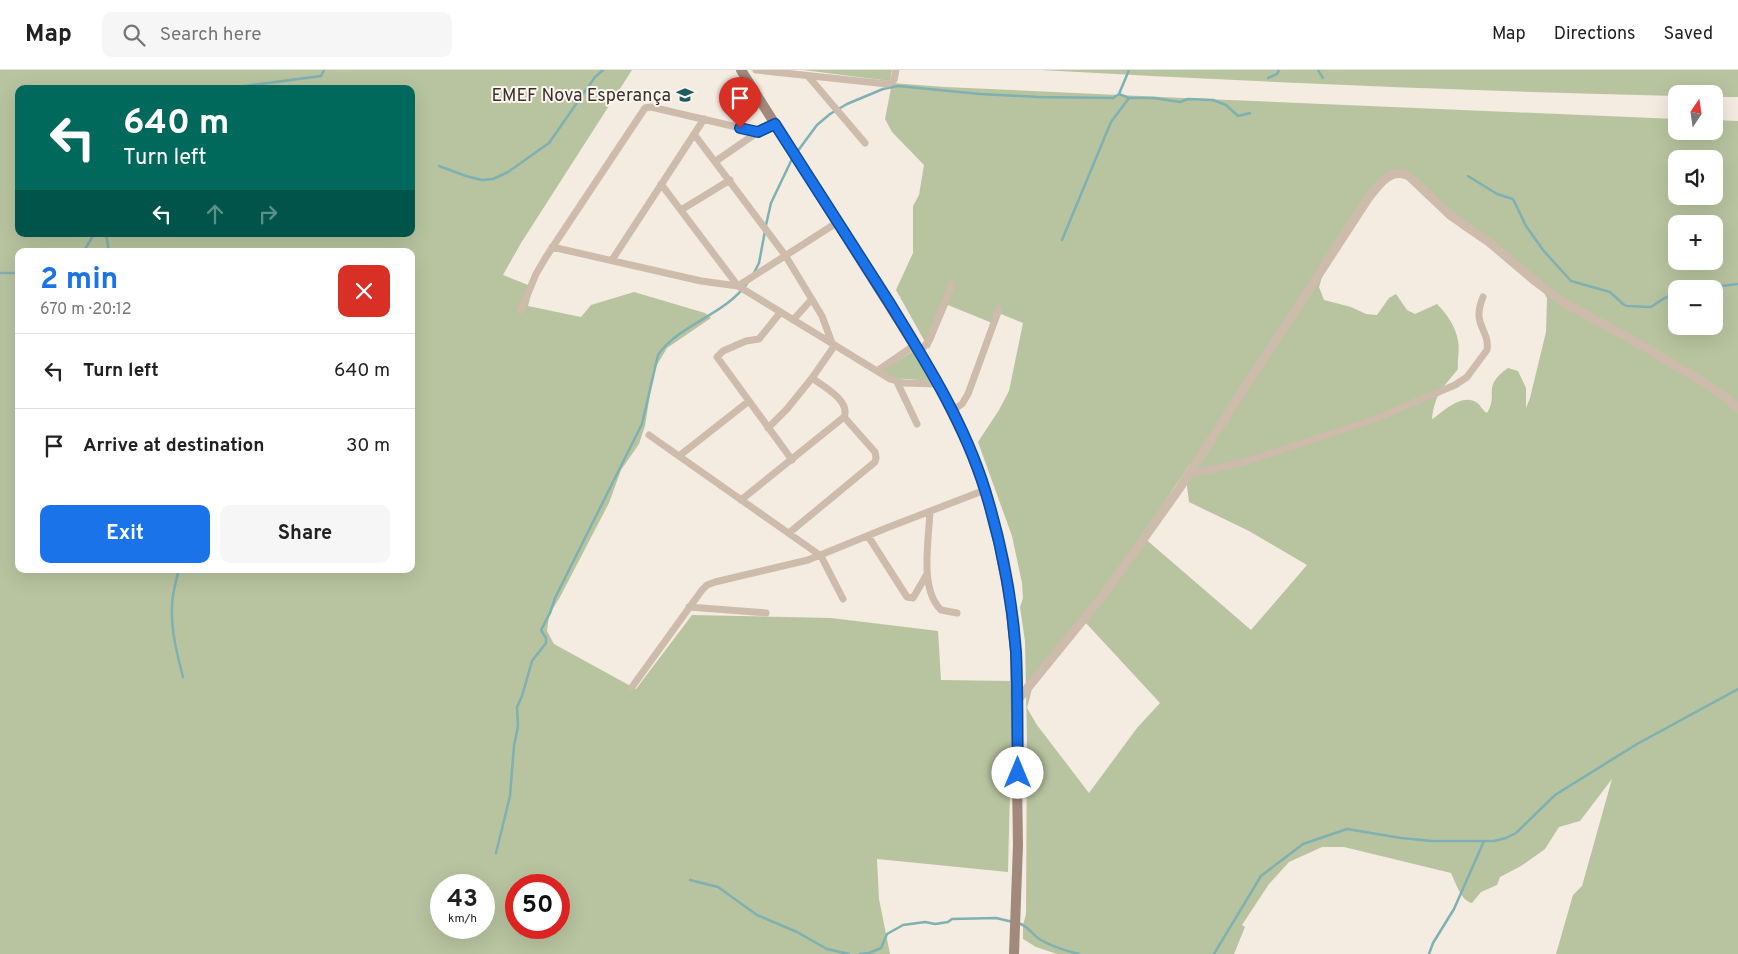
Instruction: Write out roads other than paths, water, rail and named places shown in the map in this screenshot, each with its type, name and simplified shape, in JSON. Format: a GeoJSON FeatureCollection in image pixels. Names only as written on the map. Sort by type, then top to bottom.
{"type":"FeatureCollection","features":[{"type":"Feature","properties":{"kind":"main road"},"geometry":{"type":"LineString","coordinates":[[749,72],[775,124],[918,348],[971,451],[985,490],[1000,545],[1016,650],[1018,845],[1014,954]]}},
{"type":"Feature","properties":{"kind":"street"},"geometry":{"type":"LineString","coordinates":[[749,72],[887,84],[894,80],[896,70]]}},
{"type":"Feature","properties":{"kind":"street"},"geometry":{"type":"LineString","coordinates":[[808,76],[865,143]]}},
{"type":"Feature","properties":{"kind":"street"},"geometry":{"type":"LineString","coordinates":[[521,310],[536,274],[552,247],[643,109],[651,107],[758,132]]}},
{"type":"Feature","properties":{"kind":"street"},"geometry":{"type":"LineString","coordinates":[[612,260],[704,119]]}},
{"type":"Feature","properties":{"kind":"street"},"geometry":{"type":"LineString","coordinates":[[716,161],[758,132],[775,124]]}},
{"type":"Feature","properties":{"kind":"street"},"geometry":{"type":"LineString","coordinates":[[694,134],[785,255],[812,299],[834,344]]}},
{"type":"Feature","properties":{"kind":"street"},"geometry":{"type":"LineString","coordinates":[[1017,701],[1105,593],[1187,475],[1369,197],[1387,177],[1396,173],[1409,176],[1450,215],[1489,242],[1534,281],[1563,302],[1643,346],[1701,381],[1738,409]]}},
{"type":"Feature","properties":{"kind":"street"},"geometry":{"type":"LineString","coordinates":[[681,210],[730,180]]}},
{"type":"Feature","properties":{"kind":"street"},"geometry":{"type":"LineString","coordinates":[[661,184],[738,286],[896,382],[938,384]]}},
{"type":"Feature","properties":{"kind":"street"},"geometry":{"type":"LineString","coordinates":[[552,247],[707,282],[738,286],[838,222]]}},
{"type":"Feature","properties":{"kind":"street"},"geometry":{"type":"LineString","coordinates":[[876,371],[918,348],[930,339],[952,284]]}},
{"type":"Feature","properties":{"kind":"street"},"geometry":{"type":"LineString","coordinates":[[1187,475],[1244,462],[1373,420],[1455,385],[1466,377],[1487,350],[1486,339],[1478,317],[1482,297]]}},
{"type":"Feature","properties":{"kind":"street"},"geometry":{"type":"LineString","coordinates":[[793,320],[812,299]]}},
{"type":"Feature","properties":{"kind":"street"},"geometry":{"type":"LineString","coordinates":[[952,411],[962,404],[968,394],[1000,309]]}},
{"type":"Feature","properties":{"kind":"street"},"geometry":{"type":"LineString","coordinates":[[780,313],[759,339],[746,341],[723,351],[717,357],[792,460]]}},
{"type":"Feature","properties":{"kind":"street"},"geometry":{"type":"LineString","coordinates":[[768,428],[787,409],[812,378],[834,344]]}},
{"type":"Feature","properties":{"kind":"street"},"geometry":{"type":"LineString","coordinates":[[741,500],[844,417],[846,410],[844,403],[812,378]]}},
{"type":"Feature","properties":{"kind":"street"},"geometry":{"type":"LineString","coordinates":[[896,382],[917,424]]}},
{"type":"Feature","properties":{"kind":"street"},"geometry":{"type":"LineString","coordinates":[[679,456],[748,401]]}},
{"type":"Feature","properties":{"kind":"street"},"geometry":{"type":"LineString","coordinates":[[789,533],[876,460],[874,452],[844,417]]}},
{"type":"Feature","properties":{"kind":"street"},"geometry":{"type":"LineString","coordinates":[[649,435],[821,556],[844,599]]}},
{"type":"Feature","properties":{"kind":"street"},"geometry":{"type":"LineString","coordinates":[[632,687],[704,587],[715,582],[791,565],[821,556],[985,490]]}},
{"type":"Feature","properties":{"kind":"street"},"geometry":{"type":"LineString","coordinates":[[930,511],[927,574],[929,587],[934,602],[941,610],[957,613]]}},
{"type":"Feature","properties":{"kind":"street"},"geometry":{"type":"LineString","coordinates":[[868,536],[907,597],[913,598],[927,574]]}},
{"type":"Feature","properties":{"kind":"street"},"geometry":{"type":"LineString","coordinates":[[690,607],[766,613]]}},
{"type":"Feature","properties":{"kind":"waterway"},"geometry":{"type":"LineString","coordinates":[[253,85],[321,76],[324,70]]}},
{"type":"Feature","properties":{"kind":"waterway"},"geometry":{"type":"LineString","coordinates":[[439,166],[482,180],[493,179],[508,172],[549,143],[595,77],[603,70]]}},
{"type":"Feature","properties":{"kind":"waterway"},"geometry":{"type":"LineString","coordinates":[[797,152],[817,125],[830,114],[847,104],[883,89],[898,86],[980,94],[1113,98],[1119,94],[1129,70]]}},
{"type":"Feature","properties":{"kind":"waterway"},"geometry":{"type":"LineString","coordinates":[[1268,78],[1277,74],[1279,70]]}},
{"type":"Feature","properties":{"kind":"waterway"},"geometry":{"type":"LineString","coordinates":[[1318,70],[1323,78]]}},
{"type":"Feature","properties":{"kind":"waterway"},"geometry":{"type":"LineString","coordinates":[[1119,94],[1129,98],[1154,98],[1180,102],[1188,99],[1213,100],[1226,105],[1238,116],[1250,113]]}},
{"type":"Feature","properties":{"kind":"waterway"},"geometry":{"type":"LineString","coordinates":[[1062,240],[1111,122],[1129,98]]}},
{"type":"Feature","properties":{"kind":"waterway"},"geometry":{"type":"LineString","coordinates":[[766,225],[771,203],[792,159]]}},
{"type":"Feature","properties":{"kind":"waterway"},"geometry":{"type":"LineString","coordinates":[[1468,176],[1497,194],[1513,199],[1526,226],[1543,250],[1571,281],[1610,292],[1627,306],[1651,307],[1668,297]]}},
{"type":"Feature","properties":{"kind":"waterway"},"geometry":{"type":"LineString","coordinates":[[754,273],[759,263],[765,231]]}},
{"type":"Feature","properties":{"kind":"waterway"},"geometry":{"type":"LineString","coordinates":[[86,248],[92,237]]}},
{"type":"Feature","properties":{"kind":"waterway"},"geometry":{"type":"LineString","coordinates":[[107,237],[108,248]]}},
{"type":"Feature","properties":{"kind":"waterway"},"geometry":{"type":"LineString","coordinates":[[0,273],[15,273]]}},
{"type":"Feature","properties":{"kind":"waterway"},"geometry":{"type":"LineString","coordinates":[[496,853],[510,796],[514,746],[518,726],[517,707],[532,661],[546,643],[546,638],[541,630],[555,598],[642,424],[658,355],[678,335],[728,303],[748,282]]}},
{"type":"Feature","properties":{"kind":"waterway"},"geometry":{"type":"LineString","coordinates":[[1723,286],[1738,284]]}},
{"type":"Feature","properties":{"kind":"waterway"},"geometry":{"type":"LineString","coordinates":[[178,573],[174,588],[172,625],[183,677]]}},
{"type":"Feature","properties":{"kind":"waterway"},"geometry":{"type":"LineString","coordinates":[[1214,954],[1261,876],[1303,844],[1347,829],[1432,841],[1494,841],[1506,838],[1516,833],[1555,795],[1637,744],[1738,689]]}},
{"type":"Feature","properties":{"kind":"waterway"},"geometry":{"type":"LineString","coordinates":[[1429,954],[1433,943],[1454,909],[1484,841]]}},
{"type":"Feature","properties":{"kind":"waterway"},"geometry":{"type":"LineString","coordinates":[[690,880],[718,887],[757,915],[797,932],[827,949],[849,954]]}},
{"type":"Feature","properties":{"kind":"waterway"},"geometry":{"type":"LineString","coordinates":[[860,954],[869,953],[881,948],[887,934],[903,925],[925,922],[935,924],[948,922],[952,919],[996,918],[1013,922]]}},
{"type":"Feature","properties":{"kind":"waterway"},"geometry":{"type":"LineString","coordinates":[[1018,923],[1025,926],[1038,938],[1079,954]]}},
{"type":"Feature","properties":{"kind":"place","name":"EMEF Nova Esperança"},"geometry":{"type":"Point","coordinates":[685,95]}}]}
